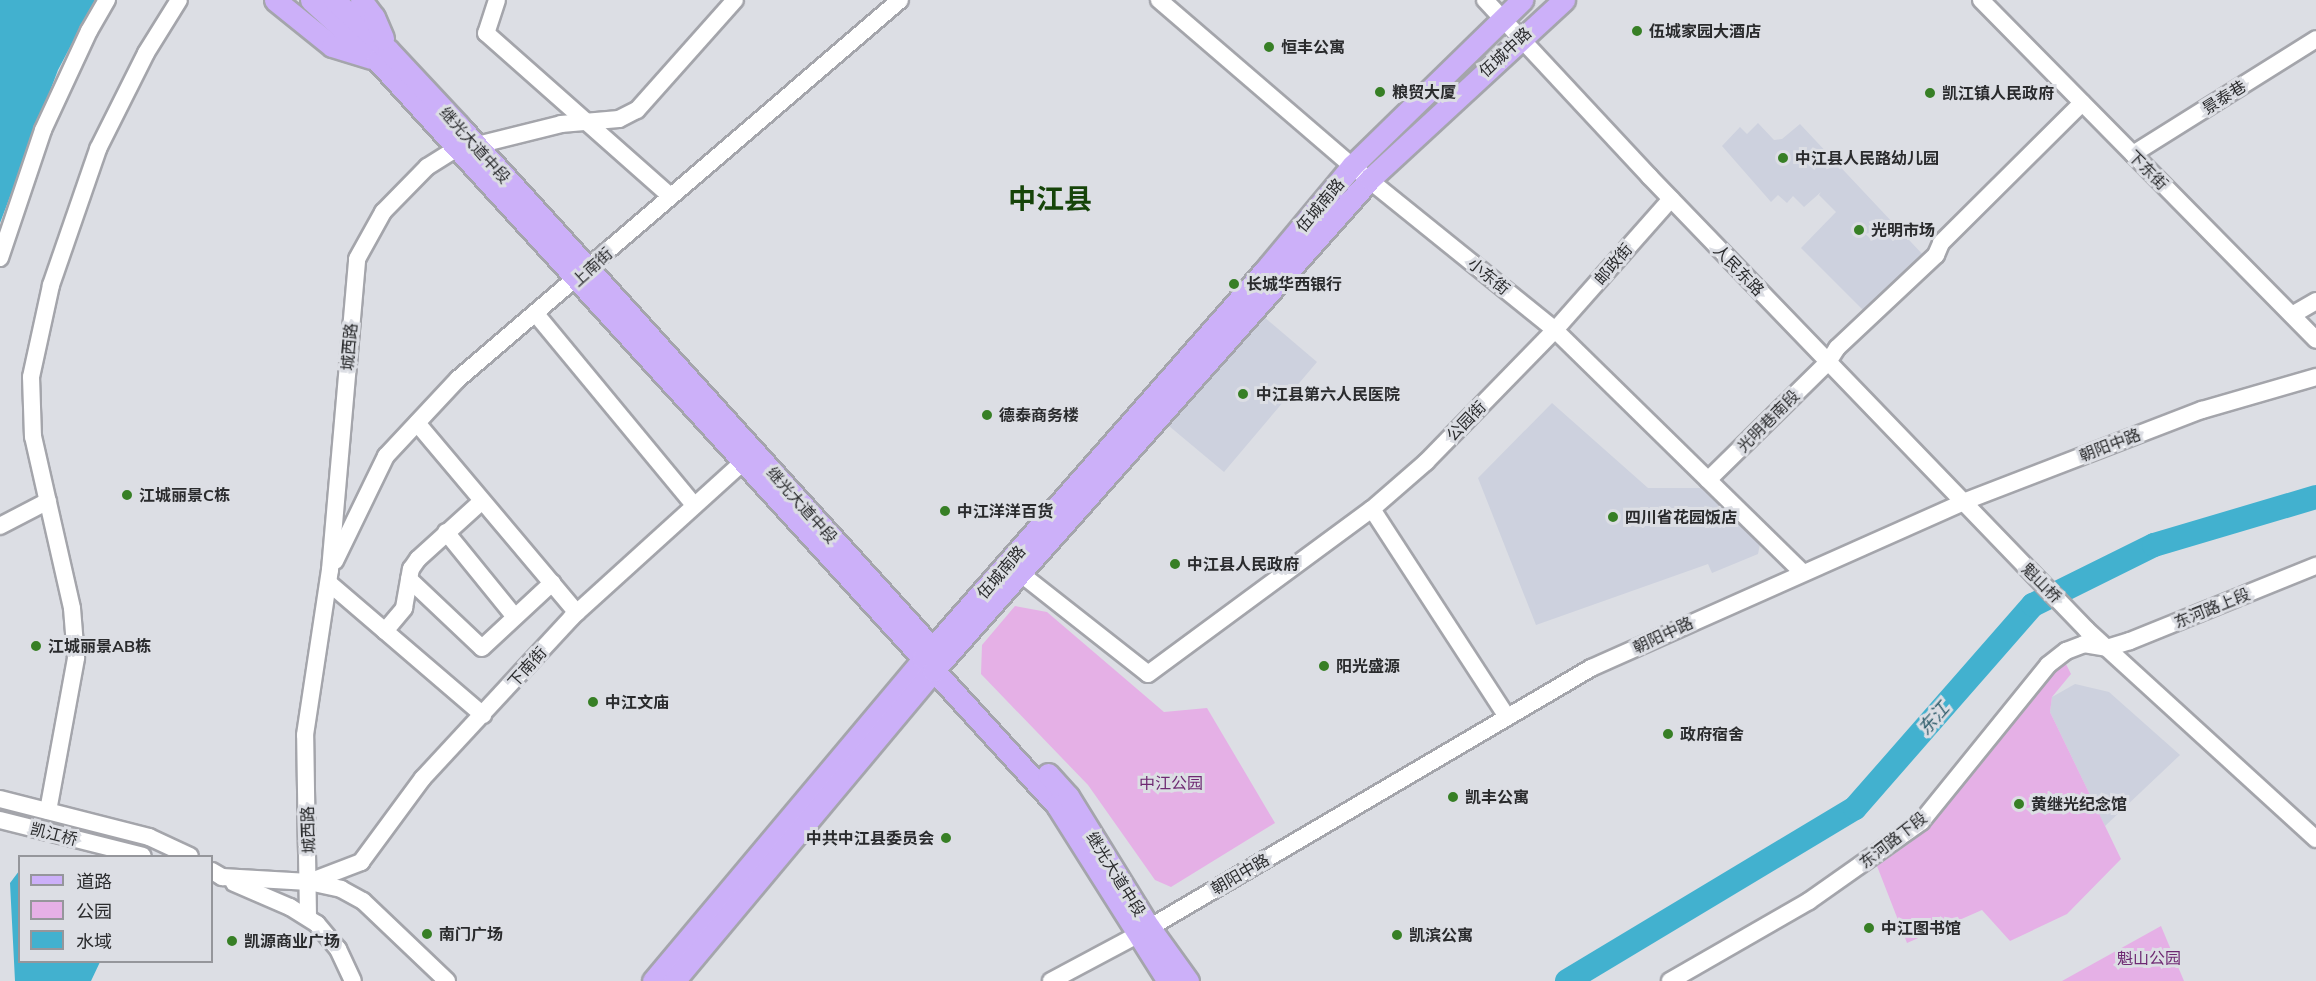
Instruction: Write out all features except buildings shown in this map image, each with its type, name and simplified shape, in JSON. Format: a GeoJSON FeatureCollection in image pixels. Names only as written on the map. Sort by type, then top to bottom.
{"type":"FeatureCollection","features":[{"type":"Feature","properties":{"kind":"main road"},"geometry":{"type":"LineString","coordinates":[[275,0],[332,46],[383,55],[374,17],[355,17],[311,0]]}},
{"type":"Feature","properties":{"kind":"main road"},"geometry":{"type":"LineString","coordinates":[[334,0],[355,17]]}},
{"type":"Feature","properties":{"kind":"main road","name":"伍城中路"},"geometry":{"type":"LineString","coordinates":[[1352,166],[1522,0]]}},
{"type":"Feature","properties":{"kind":"main road","name":"伍城中路"},"geometry":{"type":"LineString","coordinates":[[1370,180],[1520,38],[1564,0]]}},
{"type":"Feature","properties":{"kind":"main road","name":"继光大道中段"},"geometry":{"type":"LineString","coordinates":[[355,17],[383,55],[469,148],[581,276],[933,660],[1056,804],[1143,931],[1188,981]]}},
{"type":"Feature","properties":{"kind":"main road","name":"伍城南路"},"geometry":{"type":"LineString","coordinates":[[1014,569],[1352,166]]}},
{"type":"Feature","properties":{"kind":"main road","name":"伍城南路"},"geometry":{"type":"LineString","coordinates":[[653,981],[1014,569],[1370,180]]}},
{"type":"Feature","properties":{"kind":"main road","name":"伍城南路"},"geometry":{"type":"LineString","coordinates":[[674,981],[933,660]]}},
{"type":"Feature","properties":{"kind":"main road","name":"继光大道中段"},"geometry":{"type":"LineString","coordinates":[[1143,931],[1168,981]]}},
{"type":"Feature","properties":{"kind":"street"},"geometry":{"type":"LineString","coordinates":[[0,258],[44,130],[89,31],[107,0]]}},
{"type":"Feature","properties":{"kind":"street"},"geometry":{"type":"LineString","coordinates":[[48,811],[76,658],[72,608],[33,437],[31,377],[51,285],[98,150],[146,53],[179,0]]}},
{"type":"Feature","properties":{"kind":"street"},"geometry":{"type":"LineString","coordinates":[[498,0],[486,33],[670,196]]}},
{"type":"Feature","properties":{"kind":"street","name":"城西路"},"geometry":{"type":"LineString","coordinates":[[308,917],[305,735],[329,577],[357,259],[383,212],[428,167],[469,148],[561,124],[619,119],[637,110],[735,0]]}},
{"type":"Feature","properties":{"kind":"street","name":"上南街"},"geometry":{"type":"LineString","coordinates":[[329,577],[386,456],[458,379],[581,276],[670,196],[900,0]]}},
{"type":"Feature","properties":{"kind":"street","name":"小东街"},"geometry":{"type":"LineString","coordinates":[[1159,0],[1352,166],[1555,330],[1802,572]]}},
{"type":"Feature","properties":{"kind":"street","name":"人民东路"},"geometry":{"type":"LineString","coordinates":[[1485,0],[1671,199],[1996,537]]}},
{"type":"Feature","properties":{"kind":"street","name":"下东街"},"geometry":{"type":"LineString","coordinates":[[1981,0],[2316,340]]}},
{"type":"Feature","properties":{"kind":"street","name":"景泰巷"},"geometry":{"type":"LineString","coordinates":[[2133,154],[2316,39]]}},
{"type":"Feature","properties":{"kind":"street","name":"光明巷南段"},"geometry":{"type":"LineString","coordinates":[[1708,480],[1828,362],[1837,348],[1936,255],[1941,243],[2082,103]]}},
{"type":"Feature","properties":{"kind":"street","name":"邮政街"},"geometry":{"type":"LineString","coordinates":[[1555,330],[1671,199]]}},
{"type":"Feature","properties":{"kind":"street"},"geometry":{"type":"LineString","coordinates":[[2292,315],[2316,301]]}},
{"type":"Feature","properties":{"kind":"street"},"geometry":{"type":"LineString","coordinates":[[536,314],[694,505]]}},
{"type":"Feature","properties":{"kind":"street","name":"公园街"},"geometry":{"type":"LineString","coordinates":[[1014,569],[1148,674],[1372,509],[1426,462],[1555,330]]}},
{"type":"Feature","properties":{"kind":"street","name":"朝阳中路"},"geometry":{"type":"LineString","coordinates":[[1051,981],[1143,931],[1591,668],[1963,502],[2202,410],[2316,377]]}},
{"type":"Feature","properties":{"kind":"street"},"geometry":{"type":"LineString","coordinates":[[417,423],[577,613]]}},
{"type":"Feature","properties":{"kind":"street","name":"下南街"},"geometry":{"type":"LineString","coordinates":[[309,882],[361,862],[423,778],[577,613],[748,458]]}},
{"type":"Feature","properties":{"kind":"street"},"geometry":{"type":"LineString","coordinates":[[0,526],[48,501]]}},
{"type":"Feature","properties":{"kind":"street"},"geometry":{"type":"LineString","coordinates":[[384,631],[404,609],[409,579],[418,559],[482,501]]}},
{"type":"Feature","properties":{"kind":"street"},"geometry":{"type":"LineString","coordinates":[[1372,509],[1507,717]]}},
{"type":"Feature","properties":{"kind":"street"},"geometry":{"type":"LineString","coordinates":[[446,532],[515,617]]}},
{"type":"Feature","properties":{"kind":"street","name":"魁山桥"},"geometry":{"type":"LineString","coordinates":[[1996,537],[2107,648],[2316,839]]}},
{"type":"Feature","properties":{"kind":"street","name":"东河路上段"},"geometry":{"type":"LineString","coordinates":[[2107,648],[2316,566]]}},
{"type":"Feature","properties":{"kind":"street"},"geometry":{"type":"LineString","coordinates":[[329,577],[384,631],[483,715]]}},
{"type":"Feature","properties":{"kind":"street"},"geometry":{"type":"LineString","coordinates":[[409,579],[482,648],[552,583]]}},
{"type":"Feature","properties":{"kind":"street","name":"东河路下段"},"geometry":{"type":"LineString","coordinates":[[1670,981],[1809,901],[1921,822],[2048,665],[2066,651],[2084,644],[2107,648]]}},
{"type":"Feature","properties":{"kind":"street"},"geometry":{"type":"LineString","coordinates":[[0,799],[149,837],[188,855]]}},
{"type":"Feature","properties":{"kind":"street","name":"凯江桥"},"geometry":{"type":"LineString","coordinates":[[0,820],[139,855]]}},
{"type":"Feature","properties":{"kind":"street"},"geometry":{"type":"LineString","coordinates":[[215,874],[309,882],[341,889],[363,901],[447,981]]}},
{"type":"Feature","properties":{"kind":"street"},"geometry":{"type":"LineString","coordinates":[[215,874],[308,917],[332,940],[352,981]]}},
{"type":"Feature","properties":{"kind":"shaded area"},"geometry":{"type":"Polygon","coordinates":[[[1758,123],[1774,140],[1782,139],[1800,124],[1926,258],[1866,313],[1801,248],[1836,212],[1819,195],[1821,192],[1804,207],[1793,196],[1787,203],[1778,195],[1771,202],[1722,146],[1740,127],[1747,134],[1758,123]]]}},
{"type":"Feature","properties":{"kind":"shaded area","name":"中江县第六人民医院"},"geometry":{"type":"Polygon","coordinates":[[[1263,316],[1317,362],[1224,472],[1169,426],[1263,316]]]}},
{"type":"Feature","properties":{"kind":"shaded area","name":"四川省花园饭店"},"geometry":{"type":"Polygon","coordinates":[[[1552,403],[1648,488],[1701,488],[1760,544],[1758,554],[1712,573],[1708,564],[1536,625],[1478,478],[1552,403]]]}},
{"type":"Feature","properties":{"kind":"shaded area"},"geometry":{"type":"Polygon","coordinates":[[[2075,684],[2109,692],[2180,755],[2105,826],[2050,712],[2052,697],[2075,684]]]}},
{"type":"Feature","properties":{"kind":"green space","name":"中江公园"},"geometry":{"type":"Polygon","coordinates":[[[1015,606],[1047,612],[1164,712],[1207,708],[1275,823],[1171,887],[1155,880],[1088,785],[981,674],[982,645],[1015,606]]]}},
{"type":"Feature","properties":{"kind":"green space","name":"黄继光纪念馆"},"geometry":{"type":"Polygon","coordinates":[[[2064,660],[2071,674],[2052,697],[2050,712],[2121,859],[2067,914],[2010,941],[1982,910],[1907,943],[1877,866],[1910,843],[2064,660]]]}},
{"type":"Feature","properties":{"kind":"green space","name":"魁山公园"},"geometry":{"type":"Polygon","coordinates":[[[2161,926],[2184,981],[2062,981],[2161,926]]]}},
{"type":"Feature","properties":{"kind":"water"},"geometry":{"type":"Polygon","coordinates":[[[0,0],[95,0],[58,70],[0,223],[0,0]]]}},
{"type":"Feature","properties":{"kind":"water"},"geometry":{"type":"Polygon","coordinates":[[[18,872],[18,963],[100,963],[91,981],[15,981],[10,883],[18,872]]]}},
{"type":"Feature","properties":{"kind":"waterway","name":"东江"},"geometry":{"type":"LineString","coordinates":[[1567,981],[1855,808],[2033,605],[2154,545],[2316,497]]}},
{"type":"Feature","properties":{"kind":"place","name":"伍城家园大酒店"},"geometry":{"type":"Point","coordinates":[1637,31]}},
{"type":"Feature","properties":{"kind":"place","name":"恒丰公寓"},"geometry":{"type":"Point","coordinates":[1269,47]}},
{"type":"Feature","properties":{"kind":"place","name":"粮贸大厦"},"geometry":{"type":"Point","coordinates":[1380,92]}},
{"type":"Feature","properties":{"kind":"place","name":"凯江镇人民政府"},"geometry":{"type":"Point","coordinates":[1930,93]}},
{"type":"Feature","properties":{"kind":"place","name":"中江县人民路幼儿园"},"geometry":{"type":"Point","coordinates":[1783,158]}},
{"type":"Feature","properties":{"kind":"place","name":"光明市场"},"geometry":{"type":"Point","coordinates":[1859,230]}},
{"type":"Feature","properties":{"kind":"place","name":"长城华西银行"},"geometry":{"type":"Point","coordinates":[1234,284]}},
{"type":"Feature","properties":{"kind":"place","name":"中江县第六人民医院"},"geometry":{"type":"Point","coordinates":[1243,394]}},
{"type":"Feature","properties":{"kind":"place","name":"德泰商务楼"},"geometry":{"type":"Point","coordinates":[987,415]}},
{"type":"Feature","properties":{"kind":"place","name":"江城丽景C栋"},"geometry":{"type":"Point","coordinates":[127,495]}},
{"type":"Feature","properties":{"kind":"place","name":"中江洋洋百货"},"geometry":{"type":"Point","coordinates":[945,511]}},
{"type":"Feature","properties":{"kind":"place","name":"四川省花园饭店"},"geometry":{"type":"Point","coordinates":[1613,517]}},
{"type":"Feature","properties":{"kind":"place","name":"中江县人民政府"},"geometry":{"type":"Point","coordinates":[1175,564]}},
{"type":"Feature","properties":{"kind":"place","name":"江城丽景AB栋"},"geometry":{"type":"Point","coordinates":[36,646]}},
{"type":"Feature","properties":{"kind":"place","name":"阳光盛源"},"geometry":{"type":"Point","coordinates":[1324,666]}},
{"type":"Feature","properties":{"kind":"place","name":"中江文庙"},"geometry":{"type":"Point","coordinates":[593,702]}},
{"type":"Feature","properties":{"kind":"place","name":"政府宿舍"},"geometry":{"type":"Point","coordinates":[1668,734]}},
{"type":"Feature","properties":{"kind":"place","name":"凯丰公寓"},"geometry":{"type":"Point","coordinates":[1453,797]}},
{"type":"Feature","properties":{"kind":"place","name":"黄继光纪念馆"},"geometry":{"type":"Point","coordinates":[2019,804]}},
{"type":"Feature","properties":{"kind":"place","name":"中共中江县委员会"},"geometry":{"type":"Point","coordinates":[946,838]}},
{"type":"Feature","properties":{"kind":"place","name":"中江图书馆"},"geometry":{"type":"Point","coordinates":[1869,928]}},
{"type":"Feature","properties":{"kind":"place","name":"南门广场"},"geometry":{"type":"Point","coordinates":[427,934]}},
{"type":"Feature","properties":{"kind":"place","name":"凯滨公寓"},"geometry":{"type":"Point","coordinates":[1397,935]}},
{"type":"Feature","properties":{"kind":"place","name":"凯源商业广场"},"geometry":{"type":"Point","coordinates":[232,941]}},
{"type":"Feature","properties":{"kind":"district","name":"中江县"},"geometry":{"type":"Point","coordinates":[1050,199]}}]}
